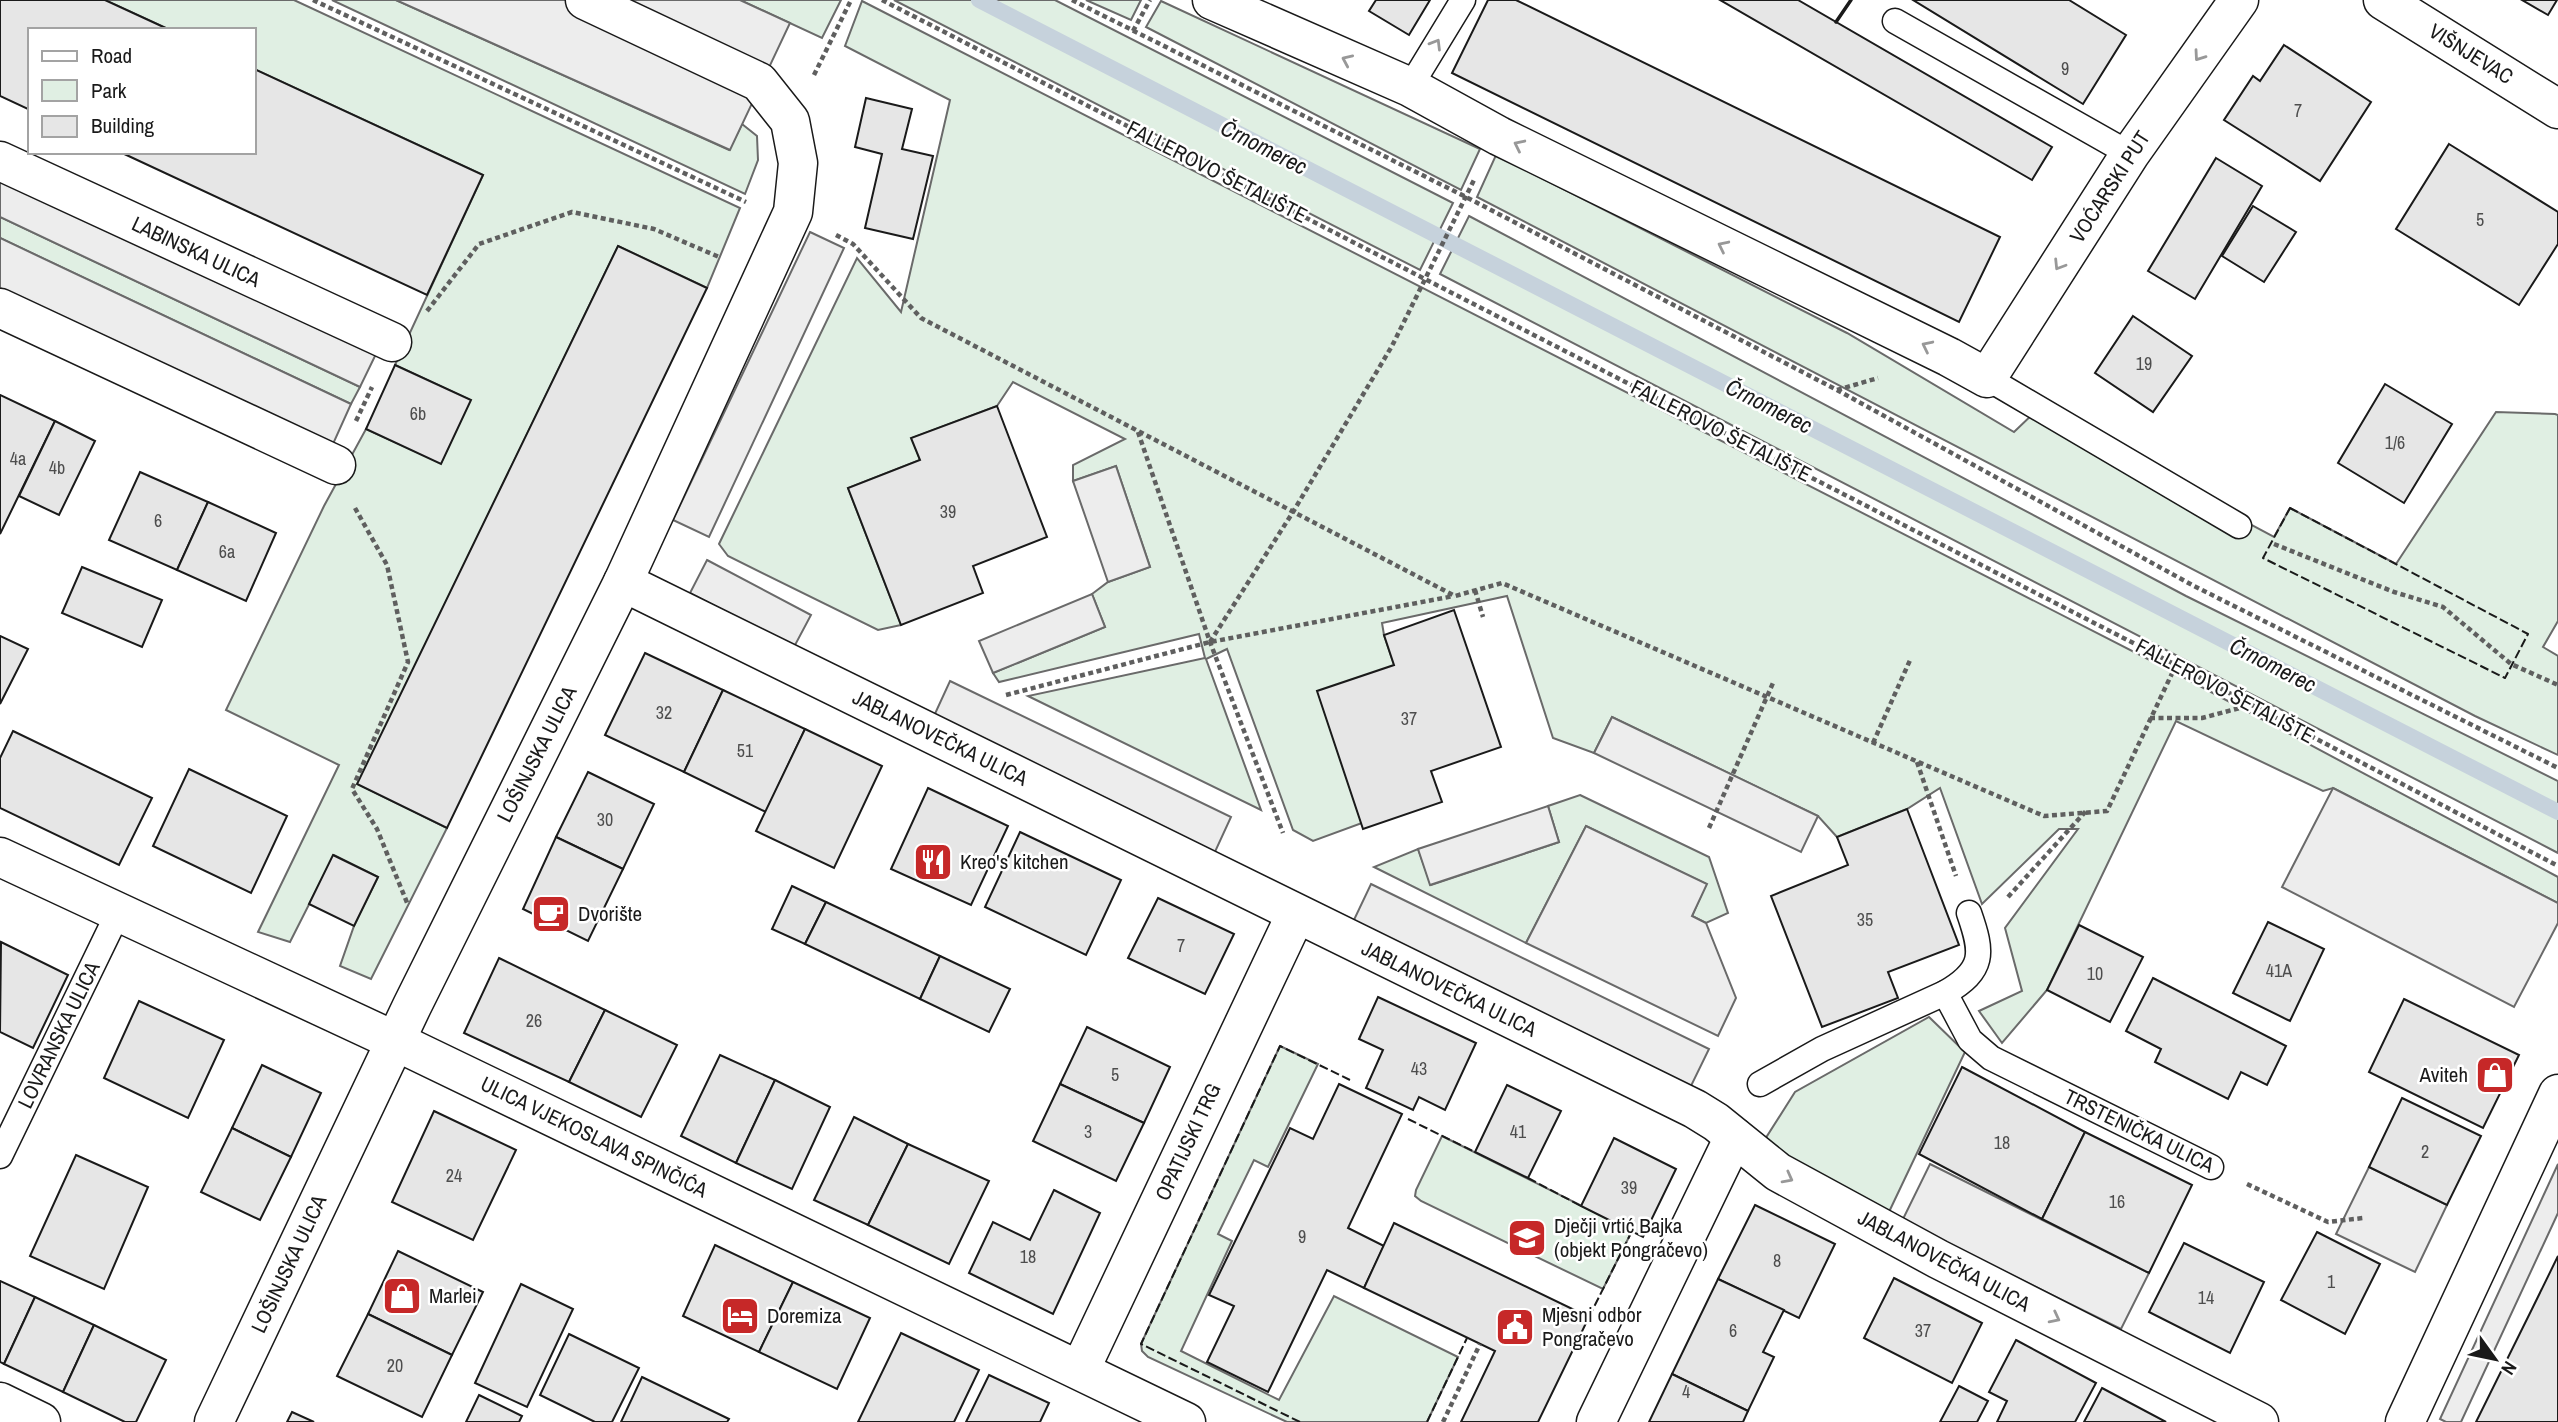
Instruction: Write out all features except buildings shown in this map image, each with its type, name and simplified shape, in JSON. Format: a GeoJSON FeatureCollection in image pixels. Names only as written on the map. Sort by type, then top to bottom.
{"type":"FeatureCollection","features":[{"type":"Feature","properties":{"kind":"street","name":"LOŠINJSKA ULICA"},"geometry":{"type":"LineString","coordinates":[[214,1422],[396,1041],[623,582],[793,212],[798,163],[790,121],[759,82],[585,0]]}},
{"type":"Feature","properties":{"kind":"street"},"geometry":{"type":"LineString","coordinates":[[1212,0],[1410,87],[1499,136],[1987,378]]}},
{"type":"Feature","properties":{"kind":"street","name":"VOĆARSKI PUT"},"geometry":{"type":"LineString","coordinates":[[1987,378],[2130,154],[2239,0]]}},
{"type":"Feature","properties":{"kind":"street","name":"VIŠNJEVAC"},"geometry":{"type":"LineString","coordinates":[[2383,0],[2558,109]]}},
{"type":"Feature","properties":{"kind":"street","name":"LABINSKA ULICA"},"geometry":{"type":"LineString","coordinates":[[0,161],[393,342]]}},
{"type":"Feature","properties":{"kind":"street"},"geometry":{"type":"LineString","coordinates":[[0,308],[336,465]]}},
{"type":"Feature","properties":{"kind":"street","name":"JABLANOVEČKA ULICA"},"geometry":{"type":"LineString","coordinates":[[623,582],[1695,1109],[1759,1159],[1789,1178],[1938,1259],[2259,1422]]}},
{"type":"Feature","properties":{"kind":"street","name":"ULICA VJEKOSLAVA SPINČIĆA"},"geometry":{"type":"LineString","coordinates":[[0,857],[396,1041],[1186,1422]]}},
{"type":"Feature","properties":{"kind":"street","name":"OPATIJSKI TRG"},"geometry":{"type":"LineString","coordinates":[[1080,1370],[1296,914]]}},
{"type":"Feature","properties":{"kind":"street"},"geometry":{"type":"LineString","coordinates":[[2405,1422],[2558,1094]]}},
{"type":"Feature","properties":{"kind":"street"},"geometry":{"type":"LineString","coordinates":[[1596,1422],[1734,1137]]}},
{"type":"Feature","properties":{"kind":"street"},"geometry":{"type":"LineString","coordinates":[[0,1402],[41,1422]]}},
{"type":"Feature","properties":{"kind":"lane"},"geometry":{"type":"LineString","coordinates":[[1410,87],[1463,0]]}},
{"type":"Feature","properties":{"kind":"lane"},"geometry":{"type":"LineString","coordinates":[[1895,21],[2130,154]]}},
{"type":"Feature","properties":{"kind":"lane"},"geometry":{"type":"LineString","coordinates":[[1987,378],[2239,526]]}},
{"type":"Feature","properties":{"kind":"lane","name":"LOVRANSKA ULICA"},"geometry":{"type":"LineString","coordinates":[[0,1156],[118,913]]}},
{"type":"Feature","properties":{"kind":"lane"},"geometry":{"type":"LineString","coordinates":[[1760,1084],[1822,1049],[1965,982],[1975,968],[1978,954],[1973,925]]}},
{"type":"Feature","properties":{"kind":"lane","name":"TRSTENIČKA ULICA"},"geometry":{"type":"LineString","coordinates":[[1945,993],[1970,1040],[1991,1058],[2211,1167]]}},
{"type":"Feature","properties":{"kind":"path"},"geometry":{"type":"LineString","coordinates":[[313,0],[753,205],[758,194],[793,212],[853,244],[921,318],[1455,596]]}},
{"type":"Feature","properties":{"kind":"path"},"geometry":{"type":"LineString","coordinates":[[790,121],[851,0]]}},
{"type":"Feature","properties":{"kind":"path","name":"FALLEROVO ŠETALIŠTE"},"geometry":{"type":"LineString","coordinates":[[882,0],[2176,665],[2558,866]]}},
{"type":"Feature","properties":{"kind":"path"},"geometry":{"type":"LineString","coordinates":[[1072,0],[1465,197],[1836,390],[2194,586],[2558,768]]}},
{"type":"Feature","properties":{"kind":"path"},"geometry":{"type":"LineString","coordinates":[[1133,31],[1150,0]]}},
{"type":"Feature","properties":{"kind":"path"},"geometry":{"type":"LineString","coordinates":[[1210,642],[1293,512],[1392,346],[1465,197]]}},
{"type":"Feature","properties":{"kind":"path"},"geometry":{"type":"LineString","coordinates":[[413,917],[377,829],[352,789],[408,662],[387,565],[348,496],[336,465],[393,342],[431,308],[479,244],[572,212],[654,229],[728,261]]}},
{"type":"Feature","properties":{"kind":"path"},"geometry":{"type":"LineString","coordinates":[[1138,431],[1210,642],[1283,833]]}},
{"type":"Feature","properties":{"kind":"path"},"geometry":{"type":"LineString","coordinates":[[2239,526],[2271,543],[2394,592],[2443,607],[2511,664],[2558,685]]}},
{"type":"Feature","properties":{"kind":"path"},"geometry":{"type":"LineString","coordinates":[[1006,695],[1210,642],[1455,596],[1502,583],[2044,816],[2107,811],[2176,665]]}},
{"type":"Feature","properties":{"kind":"path"},"geometry":{"type":"LineString","coordinates":[[1475,590],[1483,617]]}},
{"type":"Feature","properties":{"kind":"path"},"geometry":{"type":"LineString","coordinates":[[1873,743],[1911,658]]}},
{"type":"Feature","properties":{"kind":"path"},"geometry":{"type":"LineString","coordinates":[[1709,828],[1773,683]]}},
{"type":"Feature","properties":{"kind":"path"},"geometry":{"type":"LineString","coordinates":[[2150,718],[2202,718],[2252,705]]}},
{"type":"Feature","properties":{"kind":"path"},"geometry":{"type":"LineString","coordinates":[[1917,761],[1973,925],[2011,893],[2086,811]]}},
{"type":"Feature","properties":{"kind":"path","name":"TRSTENIČKA ULICA"},"geometry":{"type":"LineString","coordinates":[[2211,1167],[2328,1222],[2363,1218]]}},
{"type":"Feature","properties":{"kind":"path"},"geometry":{"type":"LineString","coordinates":[[1443,1422],[1480,1344]]}},
{"type":"Feature","properties":{"kind":"green space"},"geometry":{"type":"Polygon","coordinates":[[[105,0],[294,0],[740,208],[707,288],[618,246],[358,784],[447,828],[371,979],[340,966],[354,926],[378,877],[334,855],[290,942],[258,932],[339,765],[226,710],[324,506],[366,429],[441,463],[470,400],[395,365],[483,175],[256,70],[256,28],[166,28],[105,0]]]}},
{"type":"Feature","properties":{"kind":"green space"},"geometry":{"type":"Polygon","coordinates":[[[332,0],[396,0],[729,150],[742,124],[757,136],[758,160],[745,194],[332,0]]]}},
{"type":"Feature","properties":{"kind":"green space"},"geometry":{"type":"Polygon","coordinates":[[[740,0],[841,0],[822,38],[740,0]]]}},
{"type":"Feature","properties":{"kind":"green space"},"geometry":{"type":"Polygon","coordinates":[[[894,0],[1055,0],[1453,203],[1420,270],[894,0]]]}},
{"type":"Feature","properties":{"kind":"green space"},"geometry":{"type":"Polygon","coordinates":[[[1086,0],[1141,0],[1131,20],[1086,0]]]}},
{"type":"Feature","properties":{"kind":"green space"},"geometry":{"type":"Polygon","coordinates":[[[862,1],[2181,676],[2558,877],[2558,903],[2333,788],[2323,791],[2176,721],[2047,990],[2002,1043],[1979,1011],[2022,991],[2005,928],[2078,829],[2059,829],[1982,904],[1940,788],[1907,809],[1837,837],[1818,816],[1612,717],[1594,753],[1553,738],[1507,596],[1382,623],[1394,665],[1362,823],[1313,841],[1293,830],[1227,649],[1206,659],[1261,810],[1028,696],[1205,658],[1199,634],[999,682],[993,673],[1105,627],[1092,594],[1108,582],[1150,567],[1116,466],[1073,481],[1073,465],[1125,439],[1013,382],[997,406],[912,438],[920,460],[848,488],[901,625],[878,630],[728,556],[719,544],[857,258],[901,312],[950,100],[845,46],[862,1]]]}},
{"type":"Feature","properties":{"kind":"green space"},"geometry":{"type":"Polygon","coordinates":[[[1161,1],[1480,149],[1461,190],[1146,27],[1161,1]]]}},
{"type":"Feature","properties":{"kind":"green space"},"geometry":{"type":"Polygon","coordinates":[[[1496,155],[1847,333],[2014,432],[2037,410],[2274,537],[2290,508],[2396,564],[2496,412],[2558,415],[2558,621],[2543,647],[2558,656],[2558,755],[2475,716],[1477,197],[1496,155]]]}},
{"type":"Feature","properties":{"kind":"green space"},"geometry":{"type":"Polygon","coordinates":[[[1469,216],[2186,596],[2558,781],[2558,853],[1440,274],[1469,216]]]}},
{"type":"Feature","properties":{"kind":"green space"},"geometry":{"type":"Polygon","coordinates":[[[0,217],[360,387],[351,404],[0,238],[0,217]]]}},
{"type":"Feature","properties":{"kind":"green space"},"geometry":{"type":"Polygon","coordinates":[[[1580,795],[1709,857],[1728,913],[1706,923],[1692,916],[1706,884],[1586,826],[1526,943],[1374,867],[1418,849],[1431,885],[1559,842],[1548,806],[1580,795]]]}},
{"type":"Feature","properties":{"kind":"green space"},"geometry":{"type":"Polygon","coordinates":[[[1929,1017],[1965,1052],[1888,1214],[1762,1144],[1795,1092],[1929,1017]]]}},
{"type":"Feature","properties":{"kind":"green space"},"geometry":{"type":"Polygon","coordinates":[[[1280,1046],[1318,1064],[1268,1167],[1254,1160],[1218,1234],[1232,1241],[1181,1351],[1279,1400],[1334,1296],[1458,1357],[1427,1422],[1287,1422],[1148,1357],[1142,1351],[1141,1344],[1280,1046]]]}},
{"type":"Feature","properties":{"kind":"green space"},"geometry":{"type":"Polygon","coordinates":[[[1442,1136],[1632,1231],[1603,1289],[1415,1196],[1442,1136]]]}},
{"type":"Feature","properties":{"kind":"shaded area"},"geometry":{"type":"Polygon","coordinates":[[[396,0],[740,0],[790,23],[730,150],[396,0]]]}},
{"type":"Feature","properties":{"kind":"shaded area"},"geometry":{"type":"Polygon","coordinates":[[[0,176],[376,354],[360,387],[0,217],[0,176]]]}},
{"type":"Feature","properties":{"kind":"shaded area"},"geometry":{"type":"Polygon","coordinates":[[[810,232],[844,248],[709,537],[673,520],[810,232]]]}},
{"type":"Feature","properties":{"kind":"shaded area"},"geometry":{"type":"Polygon","coordinates":[[[0,238],[351,404],[333,444],[0,288],[0,238]]]}},
{"type":"Feature","properties":{"kind":"shaded area"},"geometry":{"type":"Polygon","coordinates":[[[1116,466],[1150,567],[1108,582],[1073,481],[1116,466]]]}},
{"type":"Feature","properties":{"kind":"shaded area"},"geometry":{"type":"Polygon","coordinates":[[[707,560],[811,615],[794,647],[690,593],[707,560]]]}},
{"type":"Feature","properties":{"kind":"shaded area"},"geometry":{"type":"Polygon","coordinates":[[[1092,594],[1105,627],[993,673],[979,641],[1092,594]]]}},
{"type":"Feature","properties":{"kind":"shaded area"},"geometry":{"type":"Polygon","coordinates":[[[950,681],[1231,817],[1214,854],[933,718],[950,681]]]}},
{"type":"Feature","properties":{"kind":"shaded area"},"geometry":{"type":"Polygon","coordinates":[[[1612,717],[1818,816],[1801,852],[1594,753],[1612,717]]]}},
{"type":"Feature","properties":{"kind":"shaded area"},"geometry":{"type":"Polygon","coordinates":[[[2333,788],[2558,903],[2558,923],[2514,1007],[2282,887],[2333,788]]]}},
{"type":"Feature","properties":{"kind":"shaded area"},"geometry":{"type":"Polygon","coordinates":[[[1548,806],[1559,842],[1430,885],[1418,849],[1548,806]]]}},
{"type":"Feature","properties":{"kind":"shaded area"},"geometry":{"type":"Polygon","coordinates":[[[1586,826],[1707,884],[1692,916],[1706,923],[1736,998],[1718,1036],[1526,943],[1586,826]]]}},
{"type":"Feature","properties":{"kind":"shaded area"},"geometry":{"type":"Polygon","coordinates":[[[1371,884],[1709,1049],[1690,1088],[1352,924],[1371,884]]]}},
{"type":"Feature","properties":{"kind":"shaded area"},"geometry":{"type":"Polygon","coordinates":[[[1930,1164],[2149,1273],[2121,1329],[1902,1221],[1930,1164]]]}},
{"type":"Feature","properties":{"kind":"shaded area"},"geometry":{"type":"Polygon","coordinates":[[[2558,1164],[2558,1213],[2461,1422],[2446,1422],[2440,1419],[2558,1164]]]}},
{"type":"Feature","properties":{"kind":"shaded area"},"geometry":{"type":"Polygon","coordinates":[[[2369,1167],[2447,1205],[2415,1272],[2336,1234],[2369,1167]]]}},
{"type":"Feature","properties":{"kind":"waterway","name":"Črnomerec"},"geometry":{"type":"LineString","coordinates":[[979,0],[2558,812]]}},
{"type":"Feature","properties":{"kind":"fence"},"geometry":{"type":"LineString","coordinates":[[2290,508],[2528,634],[2505,678],[2263,558],[2290,508]]}},
{"type":"Feature","properties":{"kind":"fence"},"geometry":{"type":"LineString","coordinates":[[1300,1422],[1141,1344],[1280,1046],[1350,1080]]}},
{"type":"Feature","properties":{"kind":"fence"},"geometry":{"type":"LineString","coordinates":[[1408,1119],[1475,1152]]}},
{"type":"Feature","properties":{"kind":"fence"},"geometry":{"type":"LineString","coordinates":[[1528,1178],[1581,1206]]}},
{"type":"Feature","properties":{"kind":"fence"},"geometry":{"type":"LineString","coordinates":[[1589,1317],[1632,1231]]}},
{"type":"Feature","properties":{"kind":"fence"},"geometry":{"type":"LineString","coordinates":[[1427,1422],[1467,1338]]}},
{"type":"Feature","properties":{"kind":"wall"},"geometry":{"type":"LineString","coordinates":[[1836,22],[1851,0]]}},
{"type":"Feature","properties":{"kind":"place","name":"Kreo's kitchen"},"geometry":{"type":"Point","coordinates":[933,862]}},
{"type":"Feature","properties":{"kind":"place","name":"Dvorište"},"geometry":{"type":"Point","coordinates":[551,914]}},
{"type":"Feature","properties":{"kind":"place","name":"Aviteh"},"geometry":{"type":"Point","coordinates":[2495,1075]}},
{"type":"Feature","properties":{"kind":"place","name":"Dječji vrtić Bajka (objekt Pongračevo)"},"geometry":{"type":"Point","coordinates":[1527,1238]}},
{"type":"Feature","properties":{"kind":"place","name":"Marlei"},"geometry":{"type":"Point","coordinates":[402,1296]}},
{"type":"Feature","properties":{"kind":"place","name":"Doremiza"},"geometry":{"type":"Point","coordinates":[740,1316]}},
{"type":"Feature","properties":{"kind":"place","name":"Mjesni odbor Pongračevo"},"geometry":{"type":"Point","coordinates":[1515,1327]}}]}
